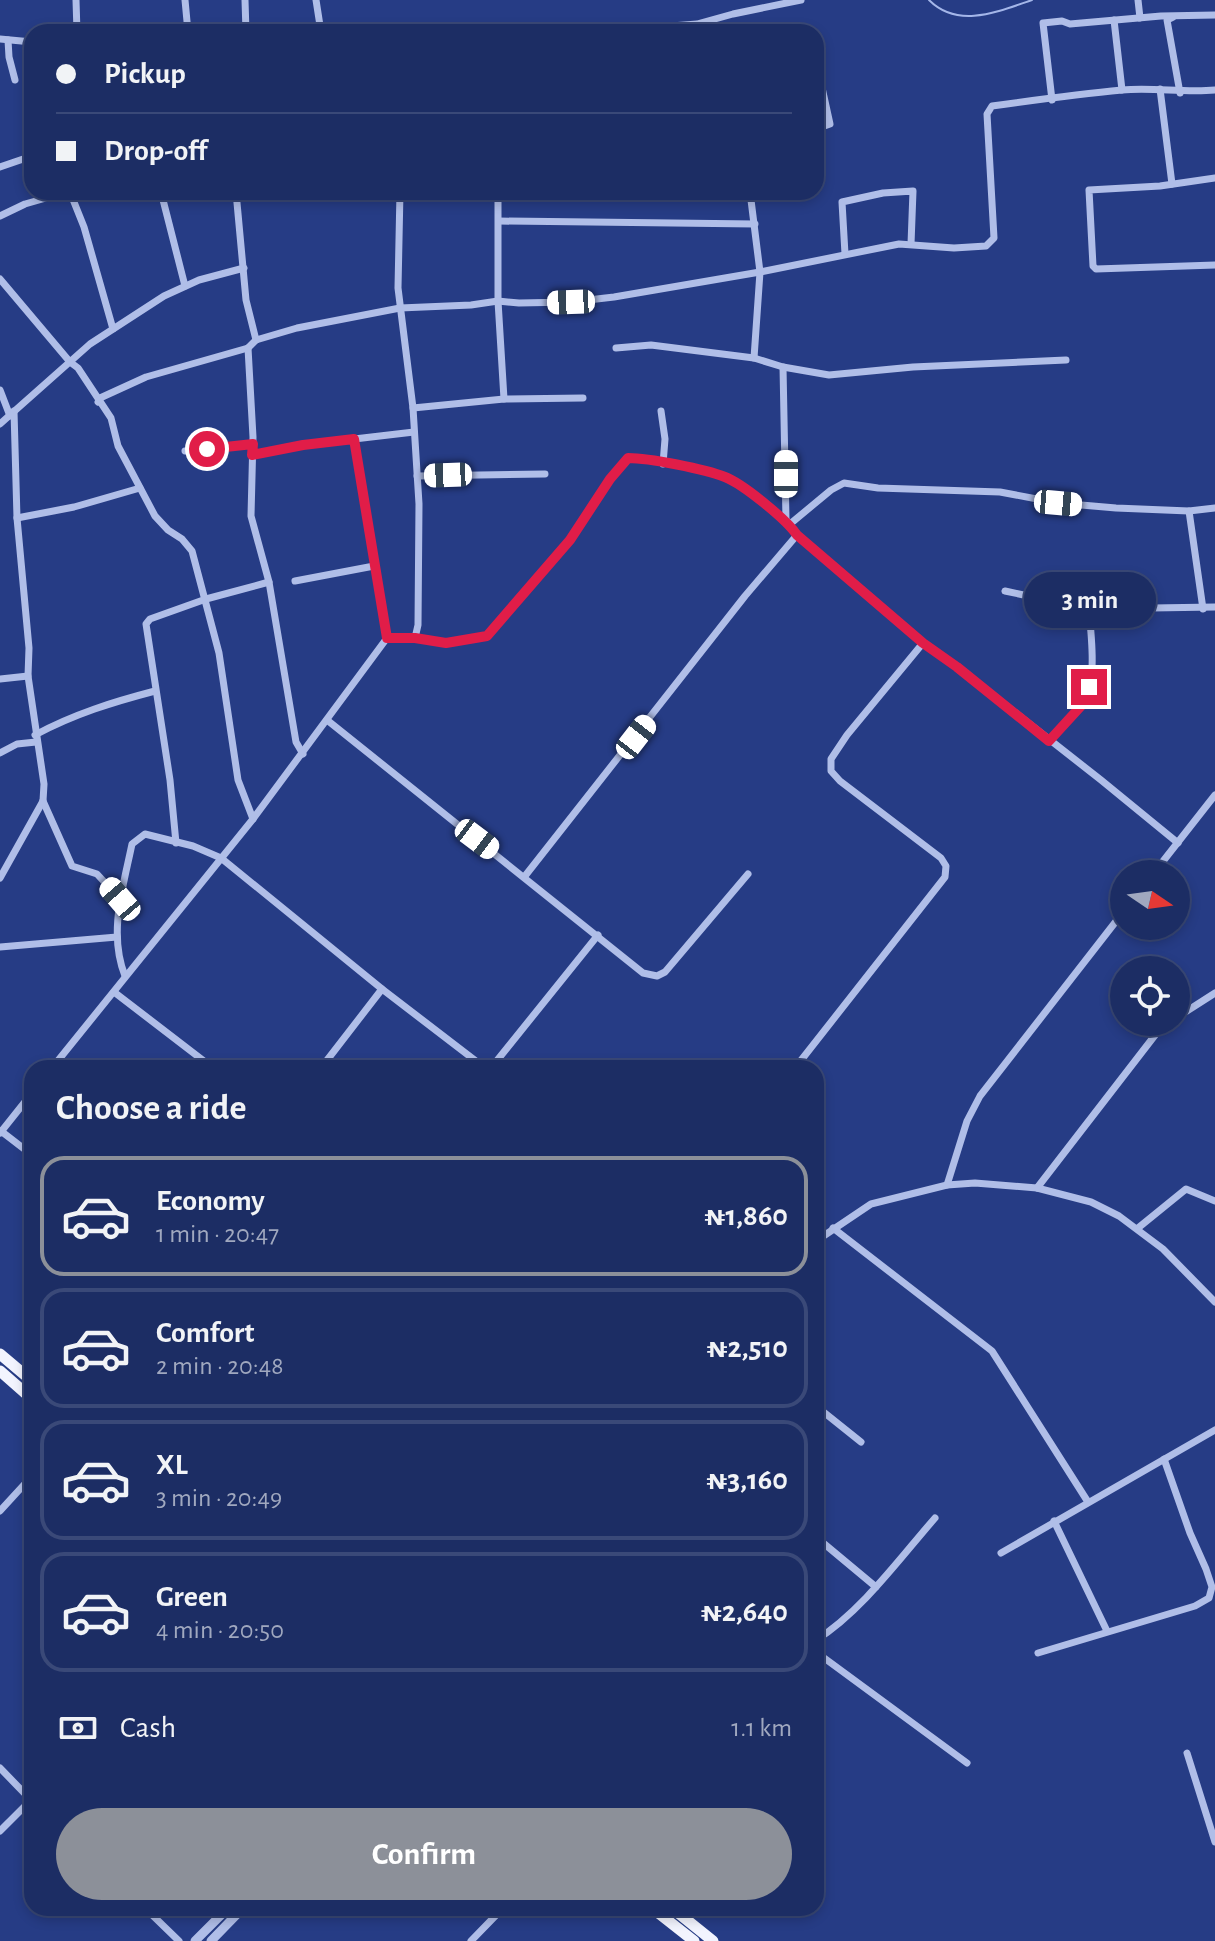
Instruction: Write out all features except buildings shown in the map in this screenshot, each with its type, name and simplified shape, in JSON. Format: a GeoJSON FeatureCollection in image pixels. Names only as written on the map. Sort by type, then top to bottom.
{"type":"FeatureCollection","features":[{"type":"Feature","properties":{"kind":"main road"},"geometry":{"type":"LineString","coordinates":[[0,1354],[24,1374]]}},
{"type":"Feature","properties":{"kind":"main road"},"geometry":{"type":"LineString","coordinates":[[0,1371],[24,1392]]}},
{"type":"Feature","properties":{"kind":"main road"},"geometry":{"type":"LineString","coordinates":[[662,1916],[694,1941]]}},
{"type":"Feature","properties":{"kind":"main road"},"geometry":{"type":"LineString","coordinates":[[682,1916],[713,1941]]}},
{"type":"Feature","properties":{"kind":"street"},"geometry":{"type":"LineString","coordinates":[[76,0],[77,24]]}},
{"type":"Feature","properties":{"kind":"street"},"geometry":{"type":"LineString","coordinates":[[185,0],[187,24]]}},
{"type":"Feature","properties":{"kind":"street"},"geometry":{"type":"LineString","coordinates":[[245,0],[246,24]]}},
{"type":"Feature","properties":{"kind":"street"},"geometry":{"type":"LineString","coordinates":[[316,0],[320,24]]}},
{"type":"Feature","properties":{"kind":"street"},"geometry":{"type":"LineString","coordinates":[[697,24],[801,0]]}},
{"type":"Feature","properties":{"kind":"street"},"geometry":{"type":"LineString","coordinates":[[1138,0],[1140,18]]}},
{"type":"Feature","properties":{"kind":"street"},"geometry":{"type":"LineString","coordinates":[[1052,100],[1043,23],[1215,15]]}},
{"type":"Feature","properties":{"kind":"street"},"geometry":{"type":"LineString","coordinates":[[1175,16],[1167,20],[1180,93]]}},
{"type":"Feature","properties":{"kind":"street"},"geometry":{"type":"LineString","coordinates":[[1114,20],[1122,90]]}},
{"type":"Feature","properties":{"kind":"street"},"geometry":{"type":"LineString","coordinates":[[15,80],[4,40],[24,41]]}},
{"type":"Feature","properties":{"kind":"street"},"geometry":{"type":"LineString","coordinates":[[1160,89],[1172,184]]}},
{"type":"Feature","properties":{"kind":"street"},"geometry":{"type":"LineString","coordinates":[[98,402],[100,398],[146,377],[248,348],[256,340],[310,325],[400,308],[498,301],[532,303],[600,299],[899,244],[954,248],[986,246],[993,241],[989,109],[992,106],[1122,90],[1160,89],[1180,93],[1215,90]]}},
{"type":"Feature","properties":{"kind":"street"},"geometry":{"type":"LineString","coordinates":[[824,97],[830,124],[824,126]]}},
{"type":"Feature","properties":{"kind":"street"},"geometry":{"type":"LineString","coordinates":[[0,167],[24,159]]}},
{"type":"Feature","properties":{"kind":"street"},"geometry":{"type":"LineString","coordinates":[[1215,178],[1089,190],[1093,266],[1101,270],[1215,265]]}},
{"type":"Feature","properties":{"kind":"street"},"geometry":{"type":"LineString","coordinates":[[845,254],[842,202],[883,193],[913,191],[911,244]]}},
{"type":"Feature","properties":{"kind":"street"},"geometry":{"type":"LineString","coordinates":[[0,216],[40,200]]}},
{"type":"Feature","properties":{"kind":"street"},"geometry":{"type":"LineString","coordinates":[[72,200],[93,254],[113,329]]}},
{"type":"Feature","properties":{"kind":"street"},"geometry":{"type":"LineString","coordinates":[[163,200],[185,286]]}},
{"type":"Feature","properties":{"kind":"street"},"geometry":{"type":"LineString","coordinates":[[237,200],[246,300],[256,340]]}},
{"type":"Feature","properties":{"kind":"street"},"geometry":{"type":"LineString","coordinates":[[400,200],[400,308],[413,408],[417,476],[419,569],[415,638]]}},
{"type":"Feature","properties":{"kind":"street"},"geometry":{"type":"LineString","coordinates":[[498,200],[498,301],[504,399]]}},
{"type":"Feature","properties":{"kind":"street"},"geometry":{"type":"LineString","coordinates":[[751,200],[760,272],[754,358]]}},
{"type":"Feature","properties":{"kind":"street"},"geometry":{"type":"LineString","coordinates":[[499,221],[755,224]]}},
{"type":"Feature","properties":{"kind":"street"},"geometry":{"type":"LineString","coordinates":[[0,424],[90,344],[164,296],[185,286],[244,268]]}},
{"type":"Feature","properties":{"kind":"street"},"geometry":{"type":"LineString","coordinates":[[0,279],[4,288],[78,368],[111,418],[118,446],[155,516],[192,551],[219,653],[238,780],[253,819]]}},
{"type":"Feature","properties":{"kind":"street"},"geometry":{"type":"LineString","coordinates":[[616,348],[651,345],[754,358],[829,375],[913,367],[1066,360]]}},
{"type":"Feature","properties":{"kind":"street"},"geometry":{"type":"LineString","coordinates":[[248,348],[253,444],[251,516],[269,582],[296,742],[303,754]]}},
{"type":"Feature","properties":{"kind":"street"},"geometry":{"type":"LineString","coordinates":[[783,367],[788,522]]}},
{"type":"Feature","properties":{"kind":"street"},"geometry":{"type":"LineString","coordinates":[[0,390],[12,414],[17,518],[29,648],[28,676],[44,784],[43,801],[0,878]]}},
{"type":"Feature","properties":{"kind":"street"},"geometry":{"type":"LineString","coordinates":[[413,408],[504,399],[583,398]]}},
{"type":"Feature","properties":{"kind":"street"},"geometry":{"type":"LineString","coordinates":[[661,411],[665,439],[663,464]]}},
{"type":"Feature","properties":{"kind":"street"},"geometry":{"type":"LineString","coordinates":[[252,455],[303,445],[414,432]]}},
{"type":"Feature","properties":{"kind":"street"},"geometry":{"type":"LineString","coordinates":[[59,1060],[253,819],[387,638],[354,439]]}},
{"type":"Feature","properties":{"kind":"street"},"geometry":{"type":"LineString","coordinates":[[185,451],[253,444]]}},
{"type":"Feature","properties":{"kind":"street"},"geometry":{"type":"LineString","coordinates":[[387,638],[446,643],[487,636],[570,540],[610,479],[628,458],[650,458],[663,464],[726,477],[788,522],[797,535],[923,643],[1178,843]]}},
{"type":"Feature","properties":{"kind":"street"},"geometry":{"type":"LineString","coordinates":[[417,476],[545,474]]}},
{"type":"Feature","properties":{"kind":"street"},"geometry":{"type":"LineString","coordinates":[[788,522],[844,483],[878,488],[1000,492],[1058,503],[1189,511],[1215,508]]}},
{"type":"Feature","properties":{"kind":"street"},"geometry":{"type":"LineString","coordinates":[[17,518],[140,488]]}},
{"type":"Feature","properties":{"kind":"street"},"geometry":{"type":"LineString","coordinates":[[1189,511],[1203,609]]}},
{"type":"Feature","properties":{"kind":"street"},"geometry":{"type":"LineString","coordinates":[[525,876],[745,596],[797,535]]}},
{"type":"Feature","properties":{"kind":"street"},"geometry":{"type":"LineString","coordinates":[[295,581],[374,566]]}},
{"type":"Feature","properties":{"kind":"street"},"geometry":{"type":"LineString","coordinates":[[176,843],[170,780],[146,624],[150,619],[206,599],[269,582]]}},
{"type":"Feature","properties":{"kind":"street"},"geometry":{"type":"LineString","coordinates":[[1005,591],[1089,609],[1215,607]]}},
{"type":"Feature","properties":{"kind":"street"},"geometry":{"type":"LineString","coordinates":[[1049,741],[1081,706],[1089,687],[1092,659],[1089,609]]}},
{"type":"Feature","properties":{"kind":"street"},"geometry":{"type":"LineString","coordinates":[[801,1060],[945,877],[946,866],[941,858],[831,771],[831,759],[847,735],[923,643]]}},
{"type":"Feature","properties":{"kind":"street"},"geometry":{"type":"LineString","coordinates":[[0,679],[28,676]]}},
{"type":"Feature","properties":{"kind":"street"},"geometry":{"type":"LineString","coordinates":[[0,753],[36,738],[60,721],[111,701],[155,691]]}},
{"type":"Feature","properties":{"kind":"street"},"geometry":{"type":"LineString","coordinates":[[327,720],[643,973],[657,976],[665,972],[748,874]]}},
{"type":"Feature","properties":{"kind":"street"},"geometry":{"type":"LineString","coordinates":[[1164,860],[1215,795]]}},
{"type":"Feature","properties":{"kind":"street"},"geometry":{"type":"LineString","coordinates":[[43,801],[72,866],[97,874],[120,899]]}},
{"type":"Feature","properties":{"kind":"street"},"geometry":{"type":"LineString","coordinates":[[125,976],[118,959],[120,899],[132,844],[145,834],[193,846],[221,858],[382,989],[477,1060]]}},
{"type":"Feature","properties":{"kind":"street"},"geometry":{"type":"LineString","coordinates":[[947,1185],[967,1121],[980,1096],[1110,929]]}},
{"type":"Feature","properties":{"kind":"street"},"geometry":{"type":"LineString","coordinates":[[495,1060],[598,935]]}},
{"type":"Feature","properties":{"kind":"street"},"geometry":{"type":"LineString","coordinates":[[0,947],[117,937]]}},
{"type":"Feature","properties":{"kind":"street"},"geometry":{"type":"LineString","coordinates":[[327,1060],[382,989]]}},
{"type":"Feature","properties":{"kind":"street"},"geometry":{"type":"LineString","coordinates":[[114,992],[203,1060]]}},
{"type":"Feature","properties":{"kind":"street"},"geometry":{"type":"LineString","coordinates":[[1190,1009],[1215,993]]}},
{"type":"Feature","properties":{"kind":"street"},"geometry":{"type":"LineString","coordinates":[[1037,1188],[1154,1036]]}},
{"type":"Feature","properties":{"kind":"street"},"geometry":{"type":"LineString","coordinates":[[24,1103],[1,1132],[24,1149]]}},
{"type":"Feature","properties":{"kind":"street"},"geometry":{"type":"LineString","coordinates":[[824,1235],[871,1204],[947,1185],[975,1183],[1037,1188],[1091,1202],[1138,1228],[1215,1302]]}},
{"type":"Feature","properties":{"kind":"street"},"geometry":{"type":"LineString","coordinates":[[1138,1228],[1186,1189],[1215,1201]]}},
{"type":"Feature","properties":{"kind":"street"},"geometry":{"type":"LineString","coordinates":[[833,1228],[992,1351],[1088,1502]]}},
{"type":"Feature","properties":{"kind":"street"},"geometry":{"type":"LineString","coordinates":[[824,1412],[861,1442]]}},
{"type":"Feature","properties":{"kind":"street"},"geometry":{"type":"LineString","coordinates":[[1001,1553],[1215,1430]]}},
{"type":"Feature","properties":{"kind":"street"},"geometry":{"type":"LineString","coordinates":[[1038,1653],[1195,1606],[1209,1598],[1212,1587],[1164,1459]]}},
{"type":"Feature","properties":{"kind":"street"},"geometry":{"type":"LineString","coordinates":[[0,1511],[24,1485]]}},
{"type":"Feature","properties":{"kind":"street"},"geometry":{"type":"LineString","coordinates":[[824,1635],[876,1587],[935,1518]]}},
{"type":"Feature","properties":{"kind":"street"},"geometry":{"type":"LineString","coordinates":[[1054,1521],[1107,1631]]}},
{"type":"Feature","properties":{"kind":"street"},"geometry":{"type":"LineString","coordinates":[[824,1544],[876,1587]]}},
{"type":"Feature","properties":{"kind":"street"},"geometry":{"type":"LineString","coordinates":[[824,1658],[967,1763]]}},
{"type":"Feature","properties":{"kind":"street"},"geometry":{"type":"LineString","coordinates":[[1187,1753],[1215,1842]]}},
{"type":"Feature","properties":{"kind":"street"},"geometry":{"type":"LineString","coordinates":[[0,1768],[24,1792]]}},
{"type":"Feature","properties":{"kind":"street"},"geometry":{"type":"LineString","coordinates":[[0,1831],[24,1808]]}},
{"type":"Feature","properties":{"kind":"street"},"geometry":{"type":"LineString","coordinates":[[153,1916],[179,1941]]}},
{"type":"Feature","properties":{"kind":"street"},"geometry":{"type":"LineString","coordinates":[[196,1941],[220,1916]]}},
{"type":"Feature","properties":{"kind":"street"},"geometry":{"type":"LineString","coordinates":[[211,1941],[235,1916]]}},
{"type":"Feature","properties":{"kind":"street"},"geometry":{"type":"LineString","coordinates":[[471,1941],[495,1916]]}},
{"type":"Feature","properties":{"kind":"waterway"},"geometry":{"type":"LineString","coordinates":[[929,0],[940,9],[965,16],[992,13],[1032,0]]}},
{"type":"Feature","properties":{"kind":"route"},"geometry":{"type":"LineString","coordinates":[[207,449],[253,444],[252,455],[354,439],[387,638],[446,643],[487,636],[570,540],[610,479],[628,458],[650,458],[663,464],[726,477],[786,520],[797,535],[923,643],[1049,741],[1081,706],[1089,687]]}}]}
